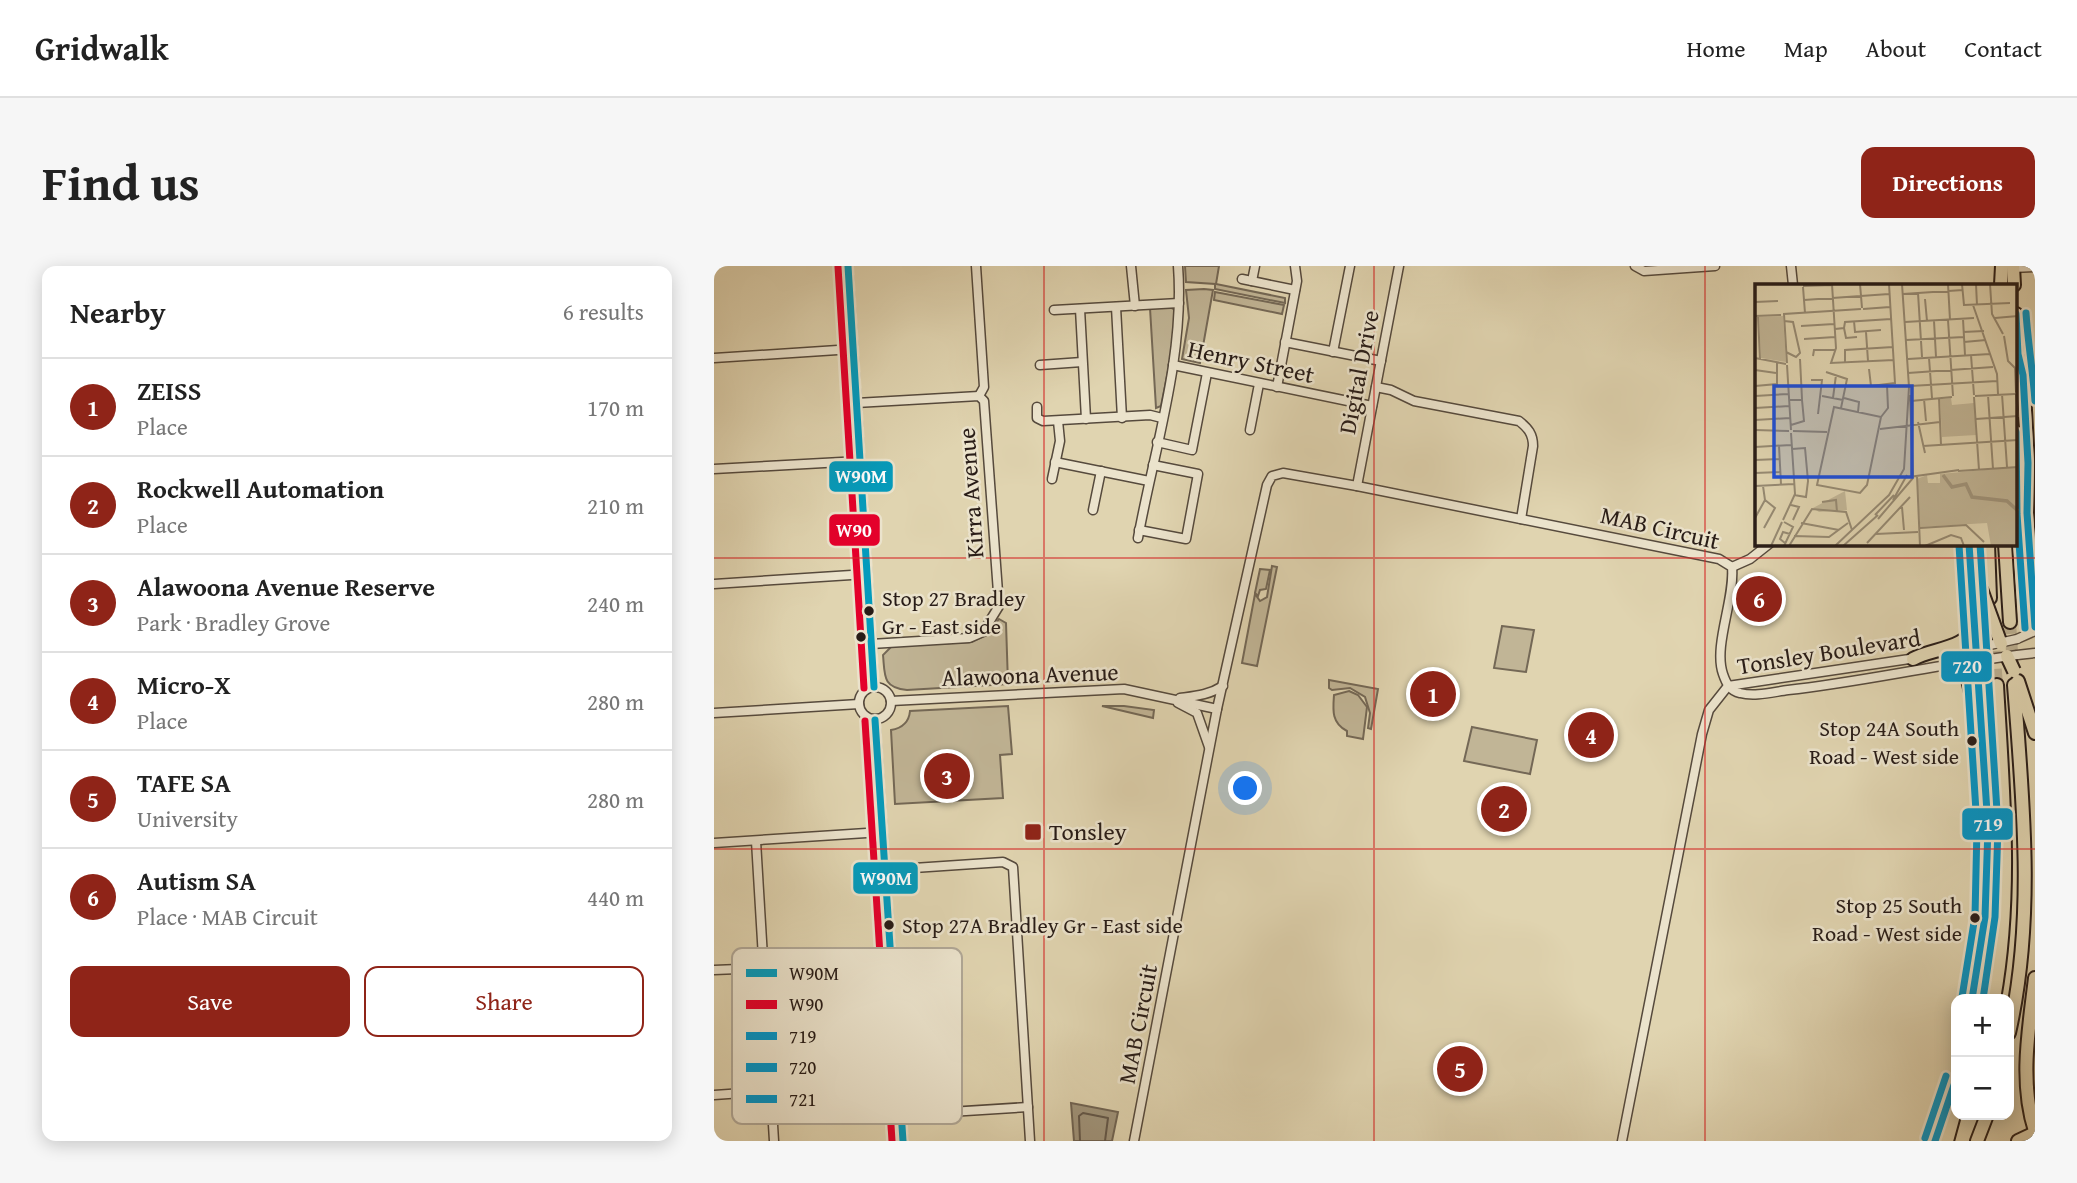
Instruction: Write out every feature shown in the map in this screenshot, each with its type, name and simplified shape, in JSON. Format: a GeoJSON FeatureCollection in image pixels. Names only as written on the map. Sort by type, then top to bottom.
{"type":"FeatureCollection","features":[{"type":"Feature","properties":{"kind":"highway"},"geometry":{"type":"LineString","coordinates":[[2018,354],[2025,412],[2028,463],[2026,503],[2035,629]]}},
{"type":"Feature","properties":{"kind":"highway"},"geometry":{"type":"LineString","coordinates":[[1969,546],[1979,654],[1988,827],[1986,933],[1980,994]]}},
{"type":"Feature","properties":{"kind":"highway"},"geometry":{"type":"LineString","coordinates":[[1970,546],[2023,692],[2035,733]]}},
{"type":"Feature","properties":{"kind":"highway"},"geometry":{"type":"LineString","coordinates":[[1985,594],[1988,546]]}},
{"type":"Feature","properties":{"kind":"highway"},"geometry":{"type":"LineString","coordinates":[[2005,546],[2010,622]]}},
{"type":"Feature","properties":{"kind":"highway"},"geometry":{"type":"LineString","coordinates":[[1913,659],[1926,651],[1950,647],[1964,640],[1975,625]]}},
{"type":"Feature","properties":{"kind":"highway"},"geometry":{"type":"LineString","coordinates":[[1955,664],[1968,680],[1975,706],[1982,716]]}},
{"type":"Feature","properties":{"kind":"highway"},"geometry":{"type":"LineString","coordinates":[[1995,994],[2003,938],[2007,855],[1997,685]]}},
{"type":"Feature","properties":{"kind":"highway"},"geometry":{"type":"LineString","coordinates":[[2014,685],[2025,876],[2024,922],[2014,1003]]}},
{"type":"Feature","properties":{"kind":"highway"},"geometry":{"type":"LineString","coordinates":[[1973,994],[1985,917]]}},
{"type":"Feature","properties":{"kind":"highway"},"geometry":{"type":"LineString","coordinates":[[2018,1141],[2035,1132],[2028,1102],[2026,1070],[2035,978]]}},
{"type":"Feature","properties":{"kind":"highway"},"geometry":{"type":"LineString","coordinates":[[1935,1141],[1951,1094]]}},
{"type":"Feature","properties":{"kind":"highway"},"geometry":{"type":"LineString","coordinates":[[1947,1141],[1953,1120]]}},
{"type":"Feature","properties":{"kind":"highway"},"geometry":{"type":"LineString","coordinates":[[1954,1141],[1962,1120]]}},
{"type":"Feature","properties":{"kind":"highway"},"geometry":{"type":"LineString","coordinates":[[1977,1141],[1985,1120]]}},
{"type":"Feature","properties":{"kind":"street"},"geometry":{"type":"LineString","coordinates":[[848,266],[874,687]]}},
{"type":"Feature","properties":{"kind":"street","name":"Kirra Avenue"},"geometry":{"type":"LineString","coordinates":[[871,643],[969,638],[982,632],[999,606],[982,399],[984,387],[976,266]]}},
{"type":"Feature","properties":{"kind":"street"},"geometry":{"type":"LineString","coordinates":[[1132,266],[1135,306]]}},
{"type":"Feature","properties":{"kind":"street"},"geometry":{"type":"LineString","coordinates":[[1173,365],[1179,303],[1178,266]]}},
{"type":"Feature","properties":{"kind":"street"},"geometry":{"type":"LineString","coordinates":[[1252,281],[1255,266]]}},
{"type":"Feature","properties":{"kind":"street"},"geometry":{"type":"LineString","coordinates":[[1277,387],[1297,281],[1295,266]]}},
{"type":"Feature","properties":{"kind":"street"},"geometry":{"type":"LineString","coordinates":[[1333,352],[1350,266]]}},
{"type":"Feature","properties":{"kind":"street","name":"Digital Drive"},"geometry":{"type":"LineString","coordinates":[[1357,486],[1399,266]]}},
{"type":"Feature","properties":{"kind":"street"},"geometry":{"type":"LineString","coordinates":[[1635,266],[1644,271],[1715,266]]}},
{"type":"Feature","properties":{"kind":"street"},"geometry":{"type":"LineString","coordinates":[[1791,266],[1793,284]]}},
{"type":"Feature","properties":{"kind":"street"},"geometry":{"type":"LineString","coordinates":[[2006,274],[2035,267]]}},
{"type":"Feature","properties":{"kind":"street"},"geometry":{"type":"LineString","coordinates":[[1242,279],[1295,289]]}},
{"type":"Feature","properties":{"kind":"street"},"geometry":{"type":"LineString","coordinates":[[1054,310],[1179,303]]}},
{"type":"Feature","properties":{"kind":"street"},"geometry":{"type":"LineString","coordinates":[[1116,307],[1122,418]]}},
{"type":"Feature","properties":{"kind":"street"},"geometry":{"type":"LineString","coordinates":[[1080,309],[1086,419]]}},
{"type":"Feature","properties":{"kind":"street"},"geometry":{"type":"LineString","coordinates":[[1285,342],[1381,361]]}},
{"type":"Feature","properties":{"kind":"street"},"geometry":{"type":"LineString","coordinates":[[714,358],[853,349]]}},
{"type":"Feature","properties":{"kind":"street"},"geometry":{"type":"LineString","coordinates":[[1040,365],[1083,362]]}},
{"type":"Feature","properties":{"kind":"street","name":"Henry Street"},"geometry":{"type":"LineString","coordinates":[[1153,465],[1198,474],[1186,539],[1138,534],[1173,365],[1372,406]]}},
{"type":"Feature","properties":{"kind":"street"},"geometry":{"type":"LineString","coordinates":[[1157,442],[1192,450],[1207,373]]}},
{"type":"Feature","properties":{"kind":"street"},"geometry":{"type":"LineString","coordinates":[[1251,430],[1259,384]]}},
{"type":"Feature","properties":{"kind":"street"},"geometry":{"type":"LineString","coordinates":[[2020,384],[2035,401],[2025,412]]}},
{"type":"Feature","properties":{"kind":"street"},"geometry":{"type":"LineString","coordinates":[[1376,387],[1391,390],[1414,401],[1519,421],[1528,428],[1533,437],[1533,446],[1521,519]]}},
{"type":"Feature","properties":{"kind":"street"},"geometry":{"type":"LineString","coordinates":[[856,403],[982,399]]}},
{"type":"Feature","properties":{"kind":"street"},"geometry":{"type":"LineString","coordinates":[[1037,407],[1037,418],[1043,421],[1150,415],[1162,418]]}},
{"type":"Feature","properties":{"kind":"street"},"geometry":{"type":"LineString","coordinates":[[1052,478],[1060,441],[1058,421]]}},
{"type":"Feature","properties":{"kind":"street"},"geometry":{"type":"LineString","coordinates":[[714,469],[860,461]]}},
{"type":"Feature","properties":{"kind":"street"},"geometry":{"type":"LineString","coordinates":[[1055,462],[1149,481]]}},
{"type":"Feature","properties":{"kind":"street"},"geometry":{"type":"LineString","coordinates":[[1093,510],[1101,471]]}},
{"type":"Feature","properties":{"kind":"street","name":"MAB Circuit"},"geometry":{"type":"LineString","coordinates":[[1134,1141],[1217,709],[1267,485],[1272,476],[1283,473],[1357,486],[1719,559],[1732,567],[1733,579],[1721,660],[1728,686]]}},
{"type":"Feature","properties":{"kind":"street"},"geometry":{"type":"LineString","coordinates":[[1732,567],[1751,558],[1766,546]]}},
{"type":"Feature","properties":{"kind":"street"},"geometry":{"type":"LineString","coordinates":[[714,584],[867,574]]}},
{"type":"Feature","properties":{"kind":"street","name":"Tonsley Boulevard"},"geometry":{"type":"LineString","coordinates":[[2008,652],[2017,639],[2035,629]]}},
{"type":"Feature","properties":{"kind":"street","name":"Tonsley Boulevard"},"geometry":{"type":"LineString","coordinates":[[1728,686],[1737,693],[1751,695],[1955,664],[1979,654],[2008,652]]}},
{"type":"Feature","properties":{"kind":"street","name":"Tonsley Boulevard"},"geometry":{"type":"LineString","coordinates":[[1728,686],[1913,659],[2008,652],[2035,653]]}},
{"type":"Feature","properties":{"kind":"street","name":"Alawoona Avenue"},"geometry":{"type":"LineString","coordinates":[[1170,699],[1200,695],[1223,686]]}},
{"type":"Feature","properties":{"kind":"street"},"geometry":{"type":"LineString","coordinates":[[1622,1141],[1702,734],[1709,710],[1728,686]]}},
{"type":"Feature","properties":{"kind":"street"},"geometry":{"type":"LineString","coordinates":[[874,687],[883,690],[891,701],[891,707],[885,716],[875,720],[866,717],[859,704],[865,691],[874,687]]}},
{"type":"Feature","properties":{"kind":"street","name":"Alawoona Avenue"},"geometry":{"type":"LineString","coordinates":[[891,701],[1124,689],[1217,709]]}},
{"type":"Feature","properties":{"kind":"street"},"geometry":{"type":"LineString","coordinates":[[1170,699],[1197,713],[1210,749]]}},
{"type":"Feature","properties":{"kind":"street"},"geometry":{"type":"LineString","coordinates":[[714,713],[859,704]]}},
{"type":"Feature","properties":{"kind":"street"},"geometry":{"type":"LineString","coordinates":[[875,720],[890,948]]}},
{"type":"Feature","properties":{"kind":"street"},"geometry":{"type":"LineString","coordinates":[[714,843],[882,832]]}},
{"type":"Feature","properties":{"kind":"street"},"geometry":{"type":"LineString","coordinates":[[756,841],[762,948]]}},
{"type":"Feature","properties":{"kind":"street"},"geometry":{"type":"LineString","coordinates":[[884,870],[1003,862],[1013,866],[1030,1141]]}},
{"type":"Feature","properties":{"kind":"street"},"geometry":{"type":"LineString","coordinates":[[714,970],[732,969]]}},
{"type":"Feature","properties":{"kind":"street"},"geometry":{"type":"LineString","coordinates":[[714,1094],[732,1093]]}},
{"type":"Feature","properties":{"kind":"street"},"geometry":{"type":"LineString","coordinates":[[962,1111],[1028,1107]]}},
{"type":"Feature","properties":{"kind":"shaded area"},"geometry":{"type":"Polygon","coordinates":[[[1185,266],[1219,266],[1216,284],[1285,298],[1285,303],[1215,289],[1215,284],[1186,282],[1185,266]]]}},
{"type":"Feature","properties":{"kind":"shaded area"},"geometry":{"type":"Polygon","coordinates":[[[1186,290],[1213,290],[1200,363],[1182,359],[1189,318],[1186,290]]]}},
{"type":"Feature","properties":{"kind":"shaded area"},"geometry":{"type":"Polygon","coordinates":[[[1215,292],[1284,305],[1282,314],[1214,300],[1215,292]]]}},
{"type":"Feature","properties":{"kind":"shaded area"},"geometry":{"type":"Polygon","coordinates":[[[1170,307],[1178,312],[1178,321],[1161,406],[1156,408],[1150,308],[1170,307]]]}},
{"type":"Feature","properties":{"kind":"shaded area"},"geometry":{"type":"Polygon","coordinates":[[[1272,566],[1277,567],[1257,666],[1242,663],[1255,594],[1260,601],[1267,597],[1272,566]]]}},
{"type":"Feature","properties":{"kind":"shaded area"},"geometry":{"type":"Polygon","coordinates":[[[1260,569],[1270,570],[1266,589],[1260,590],[1258,596],[1255,593],[1260,569]]]}},
{"type":"Feature","properties":{"kind":"shaded area"},"geometry":{"type":"Polygon","coordinates":[[[999,619],[1006,623],[1008,684],[907,690],[893,686],[886,679],[883,655],[892,646],[972,642],[984,636],[999,619]]]}},
{"type":"Feature","properties":{"kind":"shaded area"},"geometry":{"type":"Polygon","coordinates":[[[1502,626],[1534,630],[1526,672],[1494,668],[1502,626]]]}},
{"type":"Feature","properties":{"kind":"shaded area"},"geometry":{"type":"Polygon","coordinates":[[[1329,680],[1378,689],[1371,729],[1368,728],[1370,713],[1365,697],[1350,688],[1332,690],[1329,688],[1329,680]]]}},
{"type":"Feature","properties":{"kind":"shaded area"},"geometry":{"type":"Polygon","coordinates":[[[1349,691],[1358,695],[1367,707],[1363,739],[1347,736],[1347,731],[1338,724],[1334,715],[1334,695],[1349,691]]]}},
{"type":"Feature","properties":{"kind":"shaded area"},"geometry":{"type":"Polygon","coordinates":[[[1008,706],[1012,754],[1000,755],[1003,798],[895,804],[891,730],[905,724],[910,711],[1008,706]]]}},
{"type":"Feature","properties":{"kind":"shaded area"},"geometry":{"type":"Polygon","coordinates":[[[1102,706],[1154,710],[1153,718],[1102,706]]]}},
{"type":"Feature","properties":{"kind":"shaded area"},"geometry":{"type":"Polygon","coordinates":[[[1472,727],[1537,740],[1530,774],[1464,761],[1472,727]]]}},
{"type":"Feature","properties":{"kind":"water"},"geometry":{"type":"Polygon","coordinates":[[[1071,1103],[1118,1112],[1112,1141],[1074,1141],[1071,1103]]]}},
{"type":"Feature","properties":{"kind":"tunnel"},"geometry":{"type":"LineString","coordinates":[[2010,622],[2013,667]]}},
{"type":"Feature","properties":{"kind":"tunnel"},"geometry":{"type":"LineString","coordinates":[[1993,633],[1997,685]]}},
{"type":"Feature","properties":{"kind":"transit line","name":"W90M"},"geometry":{"type":"LineString","coordinates":[[848,266],[874,687]]}},
{"type":"Feature","properties":{"kind":"transit line","name":"W90"},"geometry":{"type":"LineString","coordinates":[[838,267],[864,688]]}},
{"type":"Feature","properties":{"kind":"transit line","name":"721"},"geometry":{"type":"LineString","coordinates":[[2026,313],[2035,401]]}},
{"type":"Feature","properties":{"kind":"transit line","name":"719"},"geometry":{"type":"LineString","coordinates":[[2018,354],[2023,375],[2028,463],[2027,513],[2035,627]]}},
{"type":"Feature","properties":{"kind":"transit line","name":"720"},"geometry":{"type":"LineString","coordinates":[[2018,528],[2025,628]]}},
{"type":"Feature","properties":{"kind":"transit line","name":"720"},"geometry":{"type":"LineString","coordinates":[[1959,546],[1977,827],[1975,916],[1962,994]]}},
{"type":"Feature","properties":{"kind":"transit line","name":"719"},"geometry":{"type":"LineString","coordinates":[[1969,546],[1988,827],[1985,917],[1973,994]]}},
{"type":"Feature","properties":{"kind":"transit line","name":"721"},"geometry":{"type":"LineString","coordinates":[[1980,546],[1998,827],[1995,917],[1984,994]]}},
{"type":"Feature","properties":{"kind":"transit line","name":"W90M"},"geometry":{"type":"LineString","coordinates":[[875,720],[890,948]]}},
{"type":"Feature","properties":{"kind":"transit line","name":"W90"},"geometry":{"type":"LineString","coordinates":[[865,721],[880,948]]}},
{"type":"Feature","properties":{"kind":"transit line","name":"721"},"geometry":{"type":"LineString","coordinates":[[1925,1138],[1946,1076]]}},
{"type":"Feature","properties":{"kind":"transit line","name":"719"},"geometry":{"type":"LineString","coordinates":[[1935,1141],[1951,1094]]}},
{"type":"Feature","properties":{"kind":"transit line","name":"W90"},"geometry":{"type":"LineString","coordinates":[[891,1124],[892,1141]]}},
{"type":"Feature","properties":{"kind":"transit line","name":"W90M"},"geometry":{"type":"LineString","coordinates":[[902,1124],[903,1141]]}},
{"type":"Feature","properties":{"kind":"place","name":"Autism SA"},"geometry":{"type":"Point","coordinates":[1759,599]}},
{"type":"Feature","properties":{"kind":"place","name":"Stop 27 Bradley Gr - East side"},"geometry":{"type":"Point","coordinates":[869,611]}},
{"type":"Feature","properties":{"kind":"place","name":"ZEISS"},"geometry":{"type":"Point","coordinates":[1433,694]}},
{"type":"Feature","properties":{"kind":"place","name":"Micro-X"},"geometry":{"type":"Point","coordinates":[1591,735]}},
{"type":"Feature","properties":{"kind":"place","name":"Stop 24A South Road - West side"},"geometry":{"type":"Point","coordinates":[1972,741]}},
{"type":"Feature","properties":{"kind":"place","name":"Alawoona Avenue Reserve"},"geometry":{"type":"Point","coordinates":[947,776]}},
{"type":"Feature","properties":{"kind":"place","name":"Rockwell Automation"},"geometry":{"type":"Point","coordinates":[1504,809]}},
{"type":"Feature","properties":{"kind":"place","name":"Tonsley"},"geometry":{"type":"Point","coordinates":[1033,832]}},
{"type":"Feature","properties":{"kind":"place","name":"Stop 25 South Road - West side"},"geometry":{"type":"Point","coordinates":[1975,918]}},
{"type":"Feature","properties":{"kind":"place","name":"Stop 27A Bradley Gr - East side"},"geometry":{"type":"Point","coordinates":[889,925]}},
{"type":"Feature","properties":{"kind":"place","name":"TAFE SA"},"geometry":{"type":"Point","coordinates":[1460,1069]}}]}
